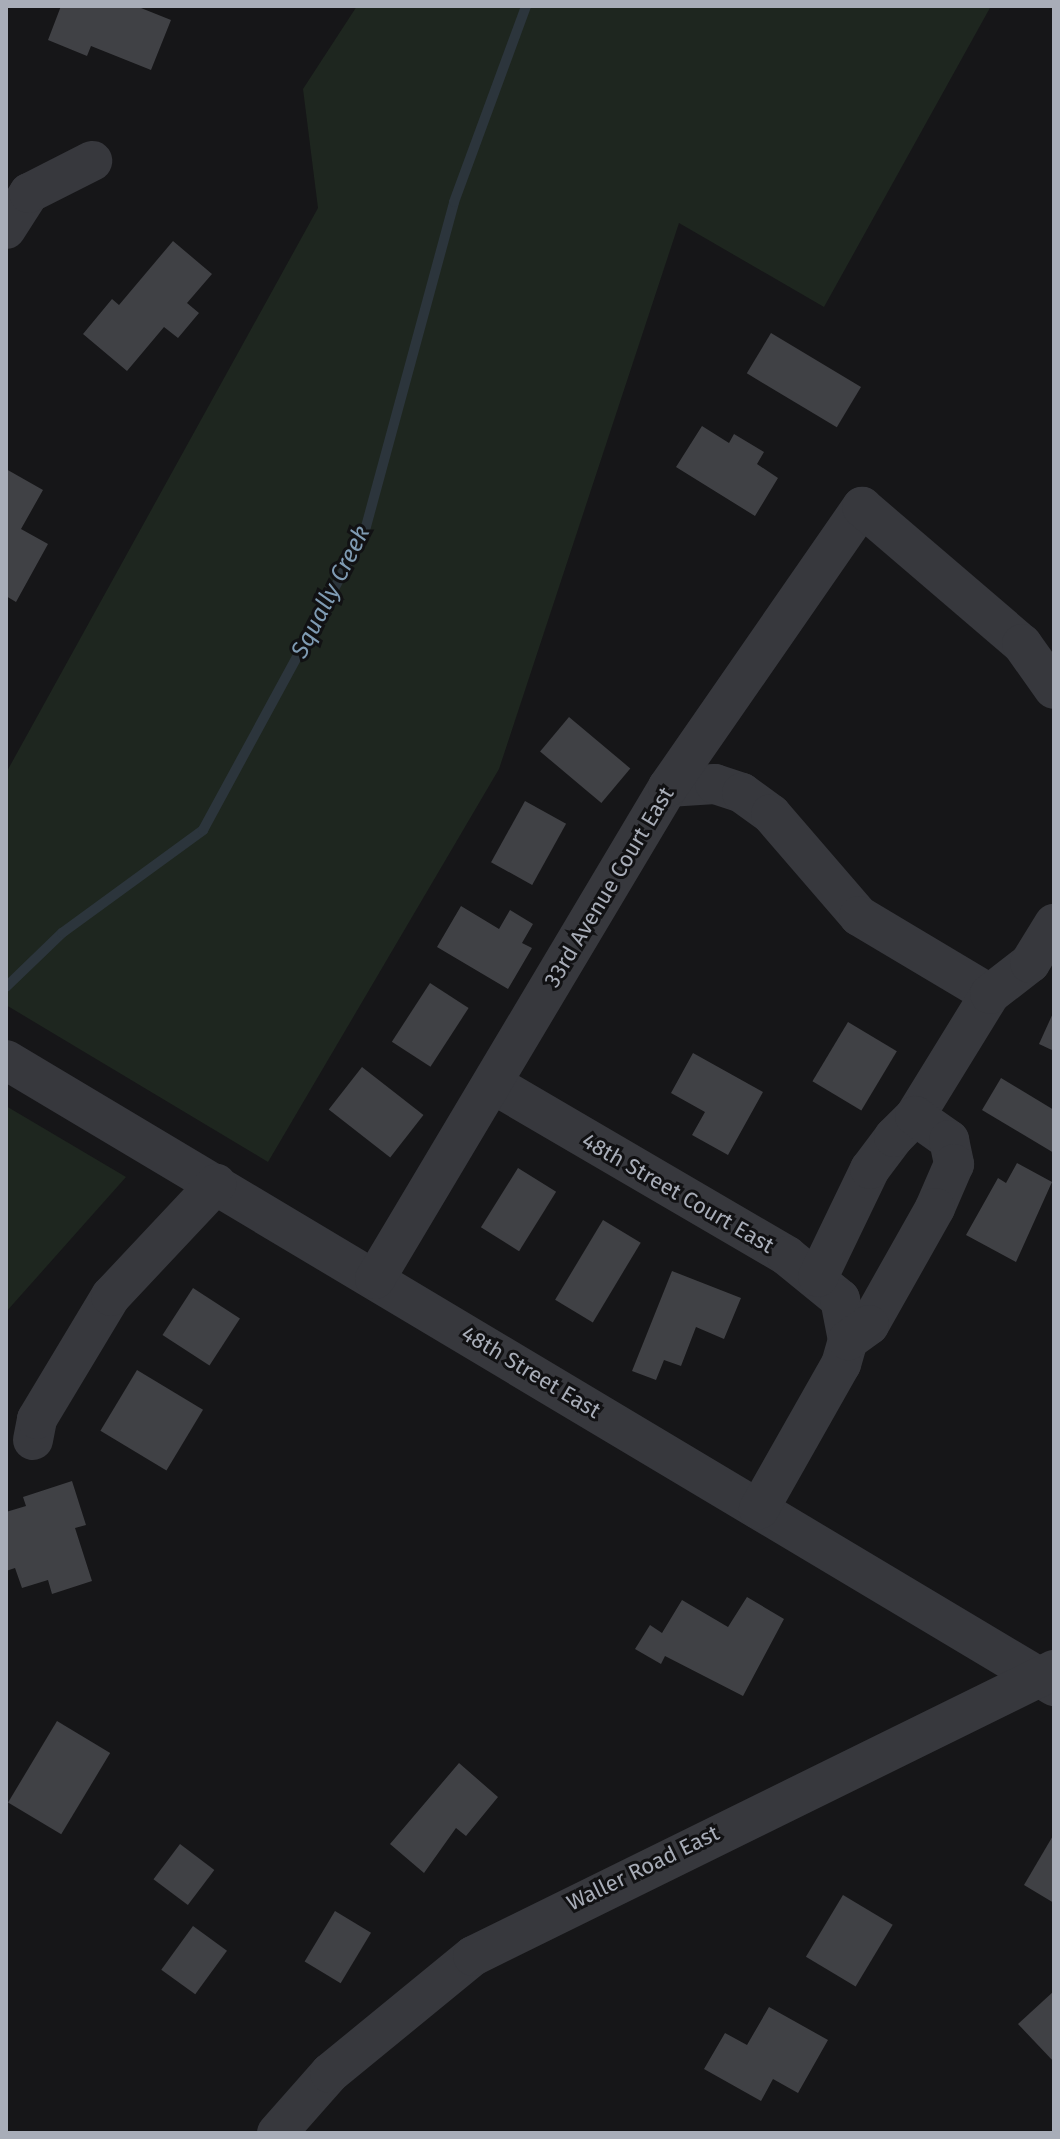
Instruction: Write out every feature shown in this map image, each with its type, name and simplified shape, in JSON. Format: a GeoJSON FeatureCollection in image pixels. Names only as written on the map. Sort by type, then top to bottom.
{"type":"FeatureCollection","features":[{"type":"Feature","properties":{"kind":"street"},"geometry":{"type":"LineString","coordinates":[[6,229],[29,193],[92,161]]}},
{"type":"Feature","properties":{"kind":"street","name":"33rd Avenue Court East"},"geometry":{"type":"LineString","coordinates":[[375,1279],[668,787],[862,507],[1022,644],[1054,689]]}},
{"type":"Feature","properties":{"kind":"street"},"geometry":{"type":"LineString","coordinates":[[668,787],[715,784],[742,793],[771,814],[859,916],[990,994]]}},
{"type":"Feature","properties":{"kind":"street"},"geometry":{"type":"LineString","coordinates":[[818,1277],[870,1169],[915,1116],[990,994],[1030,963],[1054,924]]}},
{"type":"Feature","properties":{"kind":"street","name":"48th Street East"},"geometry":{"type":"LineString","coordinates":[[6,1060],[759,1509],[1049,1678]]}},
{"type":"Feature","properties":{"kind":"street","name":"48th Street Court East"},"geometry":{"type":"LineString","coordinates":[[493,1084],[818,1277],[848,1329]]}},
{"type":"Feature","properties":{"kind":"street"},"geometry":{"type":"LineString","coordinates":[[759,1509],[831,1388],[848,1329],[869,1325],[905,1265],[954,1164],[949,1140],[915,1116]]}},
{"type":"Feature","properties":{"kind":"street"},"geometry":{"type":"LineString","coordinates":[[33,1440],[37,1419],[111,1296],[204,1176]]}},
{"type":"Feature","properties":{"kind":"street","name":"Waller Road East"},"geometry":{"type":"LineString","coordinates":[[277,2133],[340,2065],[473,1956],[1049,1678]]}},
{"type":"Feature","properties":{"kind":"shaded area"},"geometry":{"type":"Polygon","coordinates":[[[357,6],[991,6],[824,307],[679,223],[499,769],[268,1162],[6,1005],[6,773],[318,208],[303,89],[357,6]]]}},
{"type":"Feature","properties":{"kind":"shaded area"},"geometry":{"type":"Polygon","coordinates":[[[6,1106],[126,1177],[6,1312],[6,1106]]]}},
{"type":"Feature","properties":{"kind":"building"},"geometry":{"type":"Polygon","coordinates":[[[61,6],[136,6],[171,20],[151,70],[91,46],[87,56],[48,40],[61,6]]]}},
{"type":"Feature","properties":{"kind":"building"},"geometry":{"type":"Polygon","coordinates":[[[173,241],[212,274],[187,303],[199,313],[178,338],[164,327],[127,371],[83,334],[112,299],[119,305],[173,241]]]}},
{"type":"Feature","properties":{"kind":"building"},"geometry":{"type":"Polygon","coordinates":[[[771,333],[861,387],[837,427],[747,373],[771,333]]]}},
{"type":"Feature","properties":{"kind":"building"},"geometry":{"type":"Polygon","coordinates":[[[702,426],[729,443],[734,434],[764,452],[757,464],[778,478],[755,516],[676,467],[702,426]]]}},
{"type":"Feature","properties":{"kind":"building"},"geometry":{"type":"Polygon","coordinates":[[[6,469],[43,490],[21,529],[48,544],[16,602],[6,596],[6,469]]]}},
{"type":"Feature","properties":{"kind":"building"},"geometry":{"type":"Polygon","coordinates":[[[569,717],[630,768],[601,803],[540,751],[569,717]]]}},
{"type":"Feature","properties":{"kind":"building"},"geometry":{"type":"Polygon","coordinates":[[[525,801],[566,824],[532,885],[491,862],[525,801]]]}},
{"type":"Feature","properties":{"kind":"building"},"geometry":{"type":"Polygon","coordinates":[[[461,906],[499,929],[510,910],[533,924],[522,943],[532,948],[508,989],[437,947],[461,906]]]}},
{"type":"Feature","properties":{"kind":"building"},"geometry":{"type":"Polygon","coordinates":[[[430,983],[469,1008],[430,1067],[392,1042],[430,983]]]}},
{"type":"Feature","properties":{"kind":"building"},"geometry":{"type":"Polygon","coordinates":[[[1054,1011],[1054,1051],[1039,1044],[1054,1011]]]}},
{"type":"Feature","properties":{"kind":"building"},"geometry":{"type":"Polygon","coordinates":[[[848,1022],[897,1051],[861,1111],[812,1081],[848,1022]]]}},
{"type":"Feature","properties":{"kind":"building"},"geometry":{"type":"Polygon","coordinates":[[[693,1053],[763,1092],[728,1155],[692,1135],[705,1112],[671,1093],[693,1053]]]}},
{"type":"Feature","properties":{"kind":"building"},"geometry":{"type":"Polygon","coordinates":[[[362,1067],[423,1115],[390,1158],[329,1110],[362,1067]]]}},
{"type":"Feature","properties":{"kind":"building"},"geometry":{"type":"Polygon","coordinates":[[[1001,1078],[1054,1110],[1054,1153],[982,1110],[1001,1078]]]}},
{"type":"Feature","properties":{"kind":"building"},"geometry":{"type":"Polygon","coordinates":[[[1017,1163],[1052,1182],[1016,1262],[966,1235],[998,1178],[1006,1183],[1017,1163]]]}},
{"type":"Feature","properties":{"kind":"building"},"geometry":{"type":"Polygon","coordinates":[[[518,1168],[556,1192],[519,1251],[481,1227],[518,1168]]]}},
{"type":"Feature","properties":{"kind":"building"},"geometry":{"type":"Polygon","coordinates":[[[603,1220],[641,1243],[593,1322],[555,1300],[603,1220]]]}},
{"type":"Feature","properties":{"kind":"building"},"geometry":{"type":"Polygon","coordinates":[[[672,1271],[741,1298],[724,1339],[696,1327],[681,1366],[664,1360],[656,1380],[632,1371],[672,1271]]]}},
{"type":"Feature","properties":{"kind":"building"},"geometry":{"type":"Polygon","coordinates":[[[193,1288],[240,1318],[209,1365],[163,1335],[193,1288]]]}},
{"type":"Feature","properties":{"kind":"building"},"geometry":{"type":"Polygon","coordinates":[[[137,1370],[203,1410],[166,1471],[100,1431],[137,1370]]]}},
{"type":"Feature","properties":{"kind":"building"},"geometry":{"type":"Polygon","coordinates":[[[72,1481],[86,1525],[75,1528],[92,1581],[52,1594],[48,1580],[22,1588],[15,1568],[6,1571],[6,1512],[26,1506],[23,1497],[72,1481]]]}},
{"type":"Feature","properties":{"kind":"building"},"geometry":{"type":"Polygon","coordinates":[[[747,1597],[784,1619],[743,1696],[665,1656],[661,1664],[635,1649],[650,1625],[662,1633],[682,1600],[728,1627],[747,1597]]]}},
{"type":"Feature","properties":{"kind":"building"},"geometry":{"type":"Polygon","coordinates":[[[57,1721],[110,1753],[61,1834],[8,1802],[57,1721]]]}},
{"type":"Feature","properties":{"kind":"building"},"geometry":{"type":"Polygon","coordinates":[[[459,1763],[498,1797],[466,1836],[456,1828],[424,1873],[390,1844],[459,1763]]]}},
{"type":"Feature","properties":{"kind":"building"},"geometry":{"type":"Polygon","coordinates":[[[1054,1834],[1054,1903],[1024,1885],[1054,1834]]]}},
{"type":"Feature","properties":{"kind":"building"},"geometry":{"type":"Polygon","coordinates":[[[180,1844],[214,1870],[188,1905],[154,1879],[180,1844]]]}},
{"type":"Feature","properties":{"kind":"building"},"geometry":{"type":"Polygon","coordinates":[[[843,1895],[893,1925],[856,1987],[806,1957],[843,1895]]]}},
{"type":"Feature","properties":{"kind":"building"},"geometry":{"type":"Polygon","coordinates":[[[335,1911],[371,1933],[341,1983],[305,1962],[335,1911]]]}},
{"type":"Feature","properties":{"kind":"building"},"geometry":{"type":"Polygon","coordinates":[[[193,1926],[227,1951],[195,1994],[161,1970],[193,1926]]]}},
{"type":"Feature","properties":{"kind":"building"},"geometry":{"type":"Polygon","coordinates":[[[1054,1991],[1054,2062],[1018,2024],[1054,1991]]]}},
{"type":"Feature","properties":{"kind":"building"},"geometry":{"type":"Polygon","coordinates":[[[769,2007],[828,2040],[798,2093],[773,2079],[761,2101],[704,2069],[725,2033],[747,2045],[769,2007]]]}},
{"type":"Feature","properties":{"kind":"waterway","name":"Squally Creek"},"geometry":{"type":"LineString","coordinates":[[6,987],[62,933],[203,830],[364,534],[454,202],[526,6]]}}]}
